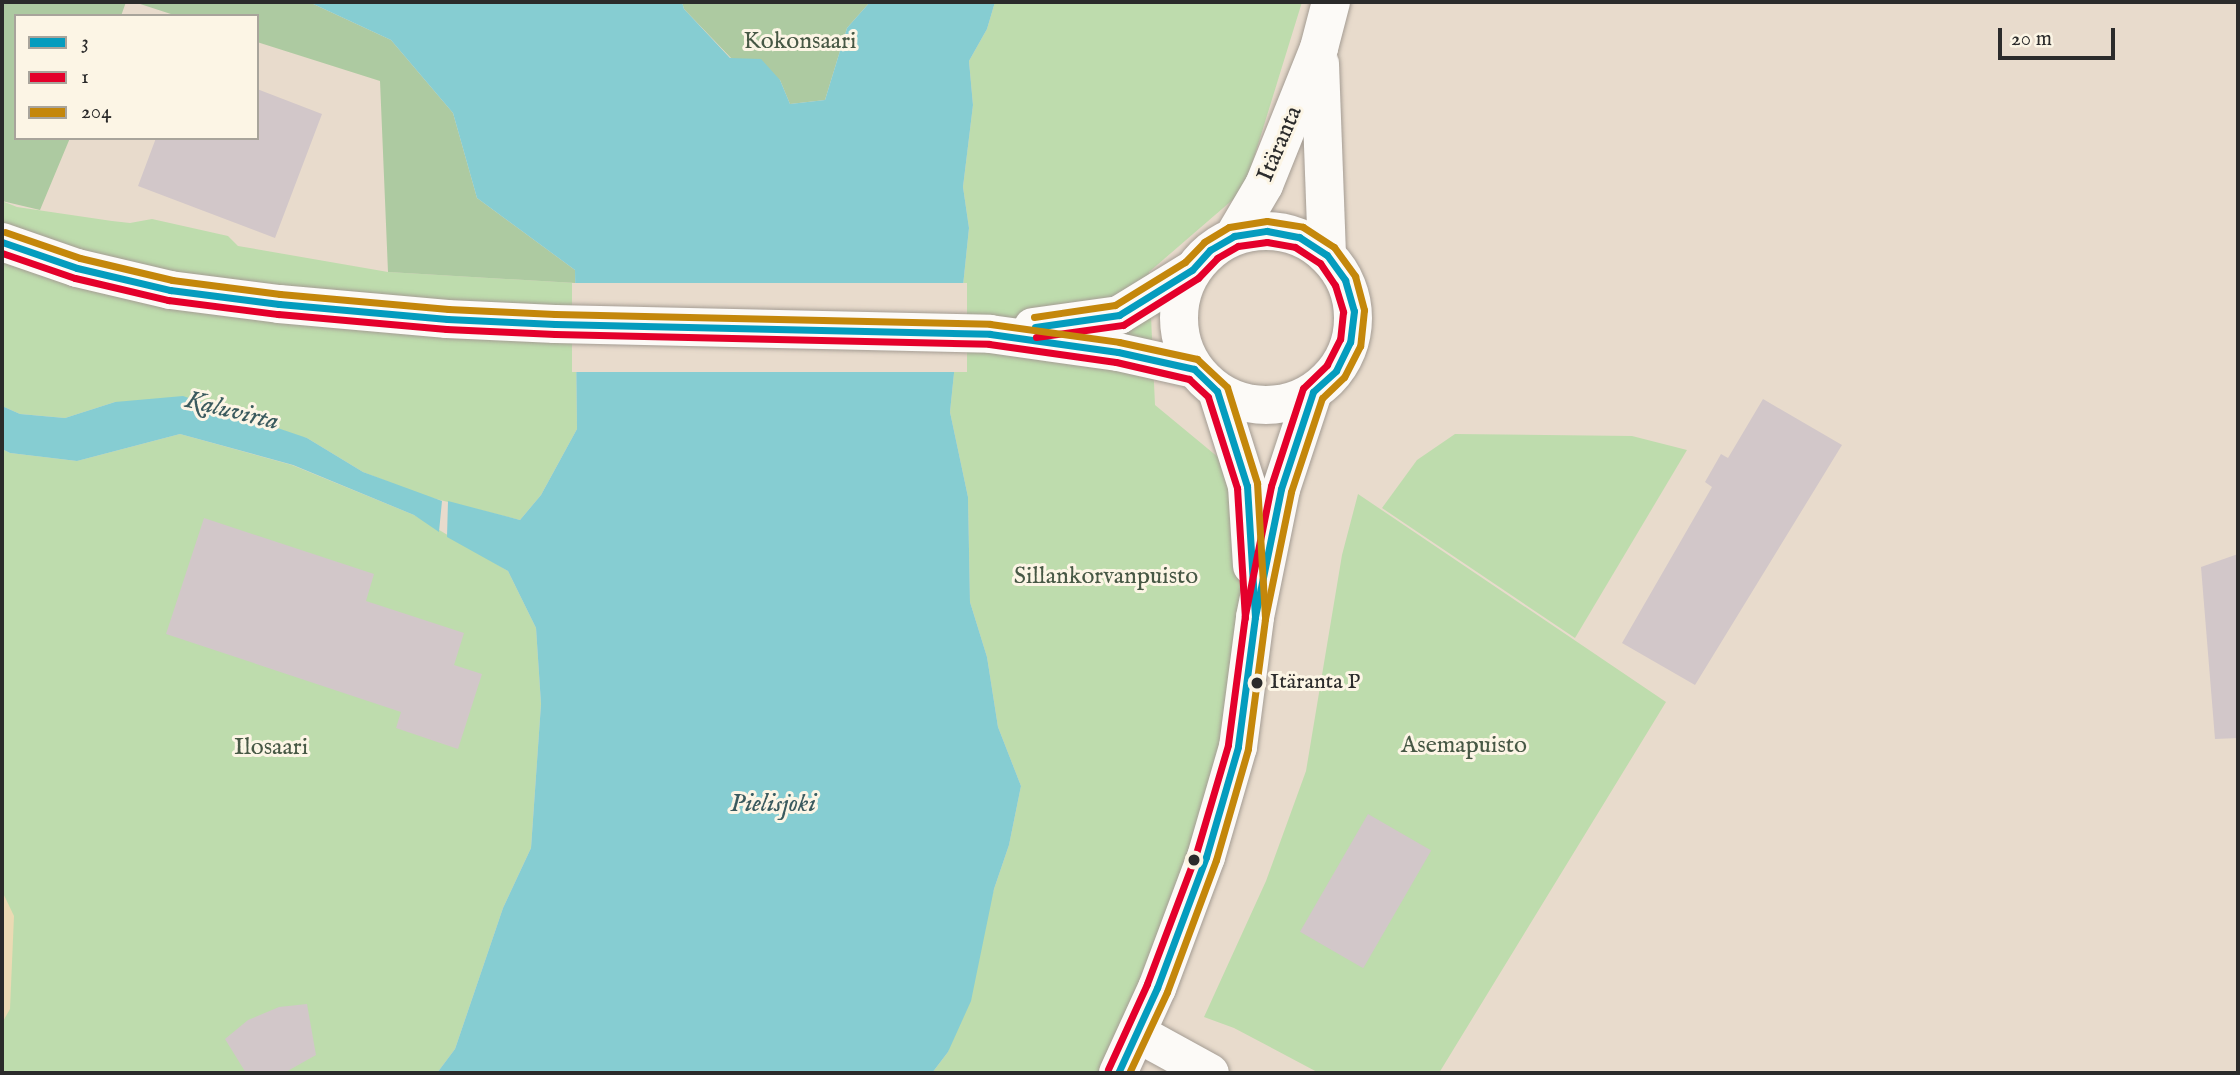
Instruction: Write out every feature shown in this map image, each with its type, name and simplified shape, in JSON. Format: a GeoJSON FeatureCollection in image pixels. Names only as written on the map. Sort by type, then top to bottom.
{"type":"FeatureCollection","features":[{"type":"Feature","properties":{"kind":"street","name":"Itäranta"},"geometry":{"type":"LineString","coordinates":[[1234,236],[1265,185],[1319,48],[1331,2]]}},
{"type":"Feature","properties":{"kind":"street","name":"Itäranta"},"geometry":{"type":"LineString","coordinates":[[1319,48],[1327,255]]}},
{"type":"Feature","properties":{"kind":"street"},"geometry":{"type":"LineString","coordinates":[[2,243],[77,268],[170,290],[279,304],[447,319],[555,324],[989,334],[1118,352],[1206,380],[1249,404],[1260,405],[1282,405],[1313,392],[1336,371],[1350,342],[1354,311],[1345,280],[1327,255],[1299,237],[1267,230],[1234,236],[1210,250],[1192,270],[1119,315],[989,334]]}},
{"type":"Feature","properties":{"kind":"street"},"geometry":{"type":"LineString","coordinates":[[1192,270],[1179,303],[1180,338],[1206,380],[1247,486],[1255,617]]}},
{"type":"Feature","properties":{"kind":"street"},"geometry":{"type":"LineString","coordinates":[[1118,1073],[1157,988],[1206,857],[1238,747],[1255,617],[1281,489],[1313,392]]}},
{"type":"Feature","properties":{"kind":"street"},"geometry":{"type":"LineString","coordinates":[[1137,1033],[1210,1073]]}},
{"type":"Feature","properties":{"kind":"green space"},"geometry":{"type":"Polygon","coordinates":[[[2,2],[126,2],[122,14],[14,14],[14,140],[69,140],[40,210],[2,201],[2,2]]]}},
{"type":"Feature","properties":{"kind":"green space"},"geometry":{"type":"Polygon","coordinates":[[[134,2],[309,2],[391,40],[453,113],[477,198],[575,270],[575,283],[388,272],[380,81],[259,43],[259,14],[171,14],[134,2]]]}},
{"type":"Feature","properties":{"kind":"green space","name":"Kokonsaari"},"geometry":{"type":"Polygon","coordinates":[[[682,2],[870,2],[847,28],[825,100],[790,104],[780,80],[731,58],[684,9],[682,2]]]}},
{"type":"Feature","properties":{"kind":"green space","name":"Sillankorvanpuisto"},"geometry":{"type":"Polygon","coordinates":[[[995,2],[1302,2],[1244,190],[1149,272],[1155,405],[1236,472],[1246,620],[1197,855],[1100,1073],[932,1073],[948,1052],[1009,845],[1021,786],[998,727],[987,657],[970,602],[968,497],[950,412],[969,228],[963,187],[973,105],[969,61],[987,29],[995,2]]]}},
{"type":"Feature","properties":{"kind":"green space"},"geometry":{"type":"Polygon","coordinates":[[[2,201],[17,207],[112,221],[130,223],[152,219],[228,236],[238,246],[388,272],[575,283],[577,429],[541,495],[520,520],[424,496],[363,472],[307,438],[115,402],[65,418],[20,414],[2,406],[2,201]]]}},
{"type":"Feature","properties":{"kind":"green space","name":"Ilosaari"},"geometry":{"type":"Polygon","coordinates":[[[180,434],[292,465],[414,515],[508,571],[536,628],[541,704],[531,848],[503,908],[455,1049],[437,1073],[2,1073],[2,449],[10,453],[77,461],[180,434]]]}},
{"type":"Feature","properties":{"kind":"green space"},"geometry":{"type":"Polygon","coordinates":[[[1455,434],[1632,436],[1687,450],[1575,638],[1382,508],[1417,460],[1455,434]]]}},
{"type":"Feature","properties":{"kind":"green space","name":"Asemapuisto"},"geometry":{"type":"Polygon","coordinates":[[[1358,494],[1666,702],[1439,1073],[1319,1073],[1234,1028],[1204,1017],[1266,881],[1306,771],[1342,555],[1358,494]]]}},
{"type":"Feature","properties":{"kind":"sand"},"geometry":{"type":"Polygon","coordinates":[[[2,891],[14,916],[10,1009],[2,1023],[2,891]]]}},
{"type":"Feature","properties":{"kind":"water","name":"Pielisjoki"},"geometry":{"type":"Polygon","coordinates":[[[309,2],[682,2],[684,9],[730,58],[761,59],[780,80],[790,104],[825,100],[847,28],[870,2],[995,2],[987,29],[969,61],[973,105],[963,187],[969,228],[950,412],[968,497],[970,602],[987,657],[998,727],[1021,786],[1009,845],[994,889],[971,1001],[948,1052],[932,1073],[437,1073],[455,1049],[503,908],[531,848],[541,704],[536,628],[508,571],[447,537],[448,501],[520,520],[541,495],[577,429],[575,270],[477,198],[453,113],[391,40],[309,2]]]}},
{"type":"Feature","properties":{"kind":"water"},"geometry":{"type":"Polygon","coordinates":[[[183,396],[307,438],[363,472],[442,501],[439,532],[414,515],[293,465],[180,434],[77,461],[10,453],[2,449],[2,406],[20,414],[65,418],[115,402],[183,396]]]}},
{"type":"Feature","properties":{"kind":"pier"},"geometry":{"type":"Polygon","coordinates":[[[572,283],[967,283],[967,372],[572,372],[572,283]]]}},
{"type":"Feature","properties":{"kind":"building"},"geometry":{"type":"Polygon","coordinates":[[[259,90],[322,114],[275,238],[138,186],[155,140],[259,140],[259,90]]]}},
{"type":"Feature","properties":{"kind":"building"},"geometry":{"type":"Polygon","coordinates":[[[1763,399],[1842,445],[1695,685],[1622,643],[1712,487],[1705,482],[1721,454],[1728,458],[1763,399]]]}},
{"type":"Feature","properties":{"kind":"building"},"geometry":{"type":"Polygon","coordinates":[[[204,518],[374,574],[366,601],[464,633],[454,665],[482,674],[458,749],[396,728],[401,712],[166,634],[204,518]]]}},
{"type":"Feature","properties":{"kind":"building"},"geometry":{"type":"Polygon","coordinates":[[[2238,554],[2238,738],[2215,739],[2201,567],[2238,554]]]}},
{"type":"Feature","properties":{"kind":"building"},"geometry":{"type":"Polygon","coordinates":[[[1368,814],[1431,850],[1363,968],[1300,932],[1368,814]]]}},
{"type":"Feature","properties":{"kind":"building"},"geometry":{"type":"Polygon","coordinates":[[[307,1004],[316,1055],[284,1073],[246,1073],[225,1039],[248,1020],[279,1007],[307,1004]]]}},
{"type":"Feature","properties":{"kind":"transit line","name":"204"},"geometry":{"type":"LineString","coordinates":[[1034,317],[1115,305],[1185,262],[1204,242],[1229,227],[1267,221],[1303,227],[1334,247],[1355,276],[1364,310],[1360,346],[1344,377],[1322,398],[1291,492],[1265,619],[1248,749],[1216,860],[1167,992],[1129,1073]]}},
{"type":"Feature","properties":{"kind":"transit line","name":"3"},"geometry":{"type":"LineString","coordinates":[[1035,327],[1119,315],[1192,270],[1210,250],[1234,236],[1267,231],[1299,237],[1327,255],[1345,280],[1354,311],[1350,342],[1336,371],[1313,392],[1281,489],[1255,617],[1238,747],[1206,857],[1157,988],[1118,1073]]}},
{"type":"Feature","properties":{"kind":"transit line","name":"204"},"geometry":{"type":"LineString","coordinates":[[5,232],[80,258],[172,280],[280,294],[448,309],[555,314],[990,324],[1119,342],[1197,359],[1227,387],[1257,483],[1265,616]]}},
{"type":"Feature","properties":{"kind":"transit line","name":"3"},"geometry":{"type":"LineString","coordinates":[[2,242],[77,268],[170,290],[279,304],[447,319],[555,324],[990,334],[1118,352],[1194,369],[1217,391],[1247,486],[1255,617]]}},
{"type":"Feature","properties":{"kind":"transit line","name":"1"},"geometry":{"type":"LineString","coordinates":[[1036,337],[1123,325],[1198,278],[1217,258],[1238,246],[1267,242],[1295,247],[1320,263],[1335,285],[1343,312],[1340,339],[1327,365],[1303,388],[1271,486],[1245,615],[1228,745],[1196,854],[1147,984],[1108,1069]]}},
{"type":"Feature","properties":{"kind":"transit line","name":"1"},"geometry":{"type":"LineString","coordinates":[[2,253],[75,278],[168,300],[278,314],[446,329],[555,334],[989,344],[1116,362],[1189,379],[1208,397],[1237,488],[1245,618]]}},
{"type":"Feature","properties":{"kind":"place","name":"Itäranta P"},"geometry":{"type":"Point","coordinates":[1257,683]}},
{"type":"Feature","properties":{"kind":"water label","name":"Kaluvirta"},"geometry":{"type":"Point","coordinates":[232,411]}}]}
